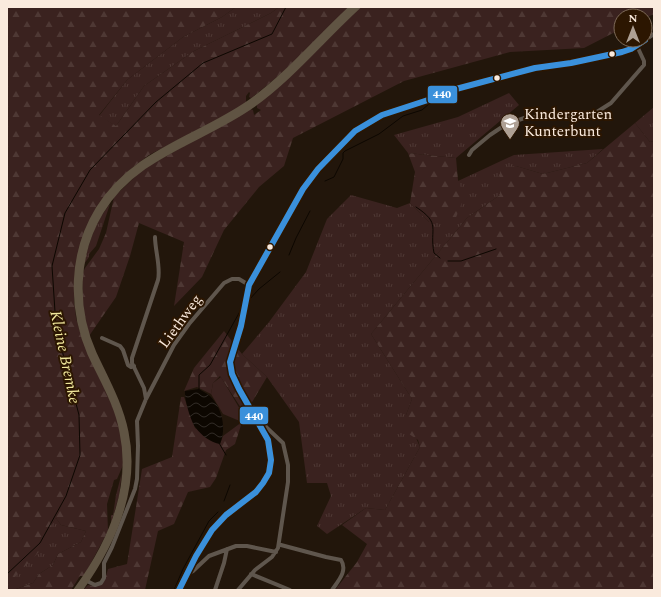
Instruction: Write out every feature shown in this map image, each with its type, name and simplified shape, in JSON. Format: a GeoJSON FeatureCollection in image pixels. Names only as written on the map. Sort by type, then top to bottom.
{"type":"FeatureCollection","features":[{"type":"Feature","properties":{"kind":"main road"},"geometry":{"type":"LineString","coordinates":[[76,590],[93,565],[111,529],[120,502],[125,466],[123,437],[118,413],[87,347],[77,308],[76,290],[78,268],[82,246],[90,226],[98,210],[109,194],[133,170],[158,152],[227,116],[265,91],[291,68],[352,7]]}},
{"type":"Feature","properties":{"kind":"main road"},"geometry":{"type":"LineString","coordinates":[[80,590],[104,552],[117,525],[125,497],[129,467],[128,442],[124,422],[115,398],[91,346],[84,326],[81,308],[81,268],[86,247],[93,228],[110,198],[135,173],[164,153],[229,120],[262,98],[294,70],[358,7]]}},
{"type":"Feature","properties":{"kind":"street"},"geometry":{"type":"LineString","coordinates":[[179,590],[186,575],[216,525],[223,517],[256,492],[267,474],[270,460],[268,442],[248,407],[232,374],[230,362],[242,326],[249,285],[296,200],[318,168],[355,131],[386,113],[431,99],[456,89],[535,68],[571,63],[609,55],[632,48]]}},
{"type":"Feature","properties":{"kind":"street"},"geometry":{"type":"LineString","coordinates":[[469,154],[490,135],[505,125],[527,117],[589,117],[611,103],[644,65],[644,61],[638,48]]}},
{"type":"Feature","properties":{"kind":"street"},"geometry":{"type":"LineString","coordinates":[[146,399],[132,358],[133,351],[159,276],[154,236]]}},
{"type":"Feature","properties":{"kind":"street","name":"Liethweg"},"geometry":{"type":"LineString","coordinates":[[87,581],[95,585],[103,581],[104,563],[133,497],[137,479],[137,421],[146,399],[174,345],[189,324],[224,283],[239,279],[249,285]]}},
{"type":"Feature","properties":{"kind":"street"},"geometry":{"type":"LineString","coordinates":[[102,338],[120,346],[128,365],[132,367],[134,366]]}},
{"type":"Feature","properties":{"kind":"street"},"geometry":{"type":"LineString","coordinates":[[238,590],[251,574],[270,559],[280,544],[288,479],[286,457],[282,441],[266,427],[253,407],[248,407]]}},
{"type":"Feature","properties":{"kind":"street"},"geometry":{"type":"LineString","coordinates":[[281,545],[341,560],[344,567],[344,572],[332,590]]}},
{"type":"Feature","properties":{"kind":"street"},"geometry":{"type":"LineString","coordinates":[[186,575],[196,569],[207,557],[236,546],[245,546],[276,552]]}},
{"type":"Feature","properties":{"kind":"street"},"geometry":{"type":"LineString","coordinates":[[215,590],[224,564],[227,549]]}},
{"type":"Feature","properties":{"kind":"street"},"geometry":{"type":"LineString","coordinates":[[251,574],[290,590]]}},
{"type":"Feature","properties":{"kind":"green space"},"geometry":{"type":"Polygon","coordinates":[[[7,7],[236,7],[222,17],[183,37],[127,80],[99,115],[116,126],[144,86],[194,51],[271,13],[279,7],[350,7],[302,54],[264,88],[251,98],[249,97],[249,92],[246,96],[246,103],[149,155],[117,182],[96,209],[74,299],[76,318],[82,338],[116,414],[122,438],[123,465],[117,479],[114,480],[107,504],[108,531],[84,576],[80,576],[71,590],[13,590],[33,583],[39,574],[53,565],[58,554],[81,542],[86,531],[61,525],[56,518],[43,547],[7,586],[7,7]]]}},
{"type":"Feature","properties":{"kind":"green space"},"geometry":{"type":"Polygon","coordinates":[[[236,7],[279,7],[271,13],[194,51],[144,86],[116,126],[99,116],[127,80],[183,37],[222,17],[236,7]]]}},
{"type":"Feature","properties":{"kind":"green space"},"geometry":{"type":"Polygon","coordinates":[[[361,7],[654,7],[653,14],[653,8],[613,8],[613,33],[584,48],[510,52],[404,81],[293,138],[284,166],[259,187],[224,230],[202,277],[174,306],[184,242],[139,223],[130,256],[116,297],[89,336],[83,308],[82,275],[85,268],[99,249],[106,233],[114,197],[143,169],[250,109],[253,110],[254,115],[261,110],[257,108],[257,105],[361,7]]]}},
{"type":"Feature","properties":{"kind":"green space"},"geometry":{"type":"Polygon","coordinates":[[[509,93],[519,105],[456,158],[408,153],[394,135],[458,117],[509,93]]]}},
{"type":"Feature","properties":{"kind":"green space"},"geometry":{"type":"Polygon","coordinates":[[[654,107],[654,141],[650,142],[635,123],[654,107]]]}},
{"type":"Feature","properties":{"kind":"green space"},"geometry":{"type":"Polygon","coordinates":[[[635,123],[650,142],[654,141],[654,590],[335,590],[357,562],[367,544],[342,525],[366,508],[385,510],[420,447],[418,440],[406,432],[406,415],[412,399],[371,334],[467,218],[500,195],[500,169],[516,166],[543,174],[587,163],[635,123]]]}},
{"type":"Feature","properties":{"kind":"green space"},"geometry":{"type":"Polygon","coordinates":[[[603,149],[587,163],[543,174],[516,166],[500,195],[467,218],[371,334],[412,399],[406,415],[420,447],[385,510],[366,508],[327,534],[317,526],[331,496],[327,483],[307,483],[299,422],[267,377],[242,354],[269,322],[306,272],[327,219],[351,195],[397,208],[410,203],[429,222],[458,181],[514,155],[603,149]]]}},
{"type":"Feature","properties":{"kind":"green space"},"geometry":{"type":"Polygon","coordinates":[[[408,153],[456,158],[458,180],[464,197],[455,220],[429,222],[410,203],[415,172],[408,153]]]}},
{"type":"Feature","properties":{"kind":"green space"},"geometry":{"type":"Polygon","coordinates":[[[110,204],[96,246],[89,254],[89,257],[84,264],[93,232],[100,218],[110,204]]]}},
{"type":"Feature","properties":{"kind":"green space"},"geometry":{"type":"Polygon","coordinates":[[[224,331],[242,354],[267,377],[245,414],[220,376],[213,383],[211,394],[197,387],[184,391],[194,368],[224,331]]]}},
{"type":"Feature","properties":{"kind":"green space"},"geometry":{"type":"Polygon","coordinates":[[[221,377],[244,416],[242,422],[223,414],[211,394],[213,383],[221,377]]]}},
{"type":"Feature","properties":{"kind":"green space"},"geometry":{"type":"Polygon","coordinates":[[[181,397],[184,397],[195,428],[220,444],[223,436],[242,422],[235,444],[226,450],[216,478],[210,487],[188,492],[174,524],[158,531],[145,590],[83,590],[88,585],[100,585],[104,581],[108,569],[127,564],[142,469],[172,457],[181,397]]]}},
{"type":"Feature","properties":{"kind":"green space"},"geometry":{"type":"Polygon","coordinates":[[[122,472],[119,496],[111,524],[111,515],[113,515],[122,472]]]}},
{"type":"Feature","properties":{"kind":"green space"},"geometry":{"type":"Polygon","coordinates":[[[56,518],[61,525],[86,531],[81,542],[58,554],[53,565],[39,574],[33,583],[13,590],[7,589],[7,586],[56,518]]]}},
{"type":"Feature","properties":{"kind":"water"},"geometry":{"type":"Polygon","coordinates":[[[199,389],[210,396],[218,406],[223,425],[220,444],[206,438],[194,425],[190,416],[185,391],[199,389]]]}},
{"type":"Feature","properties":{"kind":"waterway","name":"Kleine Bremke"},"geometry":{"type":"LineString","coordinates":[[7,574],[40,543],[66,496],[80,455],[79,415],[56,327],[52,266],[65,213],[90,170],[156,102],[203,63],[272,34],[286,7]]}},
{"type":"Feature","properties":{"kind":"waterway"},"geometry":{"type":"LineString","coordinates":[[325,181],[334,177],[343,159],[343,153],[345,151],[379,134],[403,116],[422,110],[430,103]]}},
{"type":"Feature","properties":{"kind":"waterway"},"geometry":{"type":"LineString","coordinates":[[416,207],[432,222],[434,253],[440,258]]}},
{"type":"Feature","properties":{"kind":"waterway"},"geometry":{"type":"LineString","coordinates":[[289,255],[310,211]]}},
{"type":"Feature","properties":{"kind":"waterway"},"geometry":{"type":"LineString","coordinates":[[448,261],[461,261],[496,249]]}},
{"type":"Feature","properties":{"kind":"waterway"},"geometry":{"type":"LineString","coordinates":[[248,301],[259,289],[280,272]]}},
{"type":"Feature","properties":{"kind":"waterway"},"geometry":{"type":"LineString","coordinates":[[199,389],[199,375],[210,365],[243,306]]}},
{"type":"Feature","properties":{"kind":"waterway"},"geometry":{"type":"LineString","coordinates":[[219,443],[226,455]]}},
{"type":"Feature","properties":{"kind":"waterway"},"geometry":{"type":"LineString","coordinates":[[224,501],[230,485]]}},
{"type":"Feature","properties":{"kind":"waterway"},"geometry":{"type":"LineString","coordinates":[[174,590],[183,569],[209,521],[218,512]]}},
{"type":"Feature","properties":{"kind":"transit line","name":"440"},"geometry":{"type":"LineString","coordinates":[[179,590],[196,556],[212,530],[226,515],[256,492],[269,473],[271,460],[268,440],[239,389],[232,374],[230,362],[241,326],[249,285],[303,189],[318,169],[355,131],[382,115],[456,89],[535,68],[571,63],[622,52],[633,48]]}},
{"type":"Feature","properties":{"kind":"place","name":"Kindergarten Kunterbunt"},"geometry":{"type":"Point","coordinates":[510,140]}}]}
